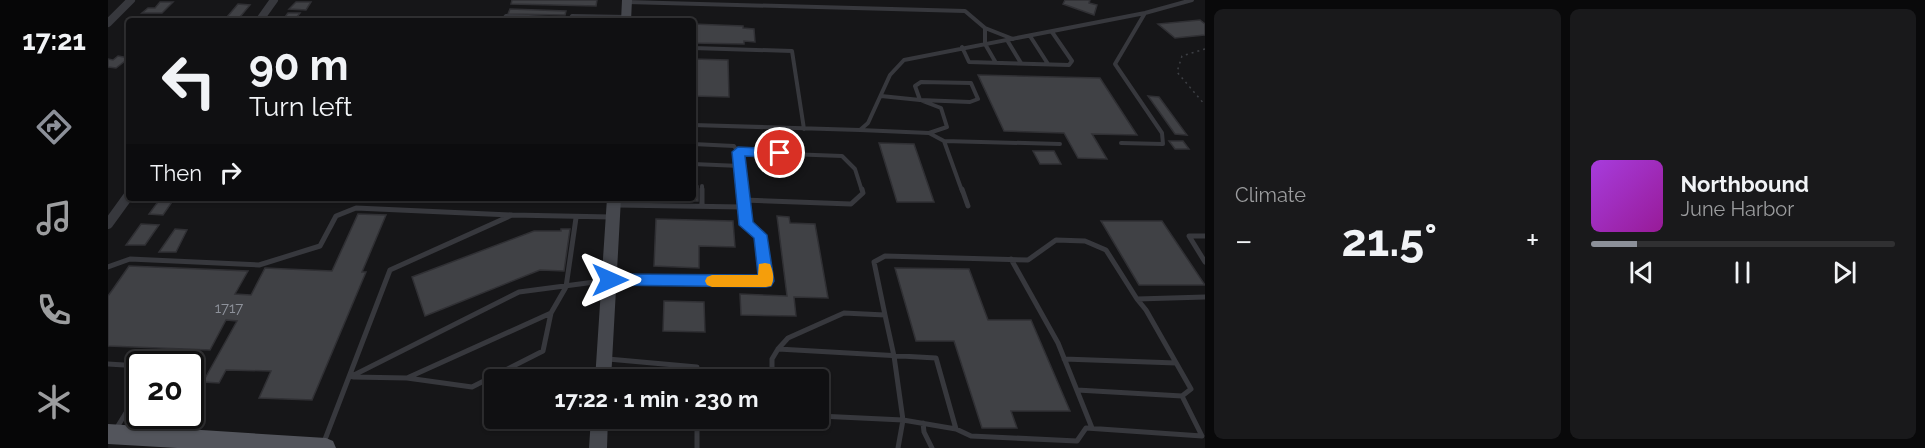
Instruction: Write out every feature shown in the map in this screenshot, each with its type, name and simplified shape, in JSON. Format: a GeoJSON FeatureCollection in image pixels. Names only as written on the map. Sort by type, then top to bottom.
{"type":"FeatureCollection","features":[{"type":"Feature","properties":{"kind":"main road"},"geometry":{"type":"LineString","coordinates":[[110,437],[324,448]]}},
{"type":"Feature","properties":{"kind":"street"},"geometry":{"type":"LineString","coordinates":[[108,23],[131,0]]}},
{"type":"Feature","properties":{"kind":"street"},"geometry":{"type":"LineString","coordinates":[[261,18],[274,0]]}},
{"type":"Feature","properties":{"kind":"street"},"geometry":{"type":"LineString","coordinates":[[626,18],[627,1]]}},
{"type":"Feature","properties":{"kind":"street"},"geometry":{"type":"LineString","coordinates":[[108,224],[126,199]]}},
{"type":"Feature","properties":{"kind":"street"},"geometry":{"type":"LineString","coordinates":[[604,369],[613,207]]}},
{"type":"Feature","properties":{"kind":"street"},"geometry":{"type":"LineString","coordinates":[[598,448],[599,429]]}},
{"type":"Feature","properties":{"kind":"lane"},"geometry":{"type":"LineString","coordinates":[[860,130],[868,123],[890,75],[904,60],[1146,13],[1192,0]]}},
{"type":"Feature","properties":{"kind":"lane"},"geometry":{"type":"LineString","coordinates":[[627,1],[965,11],[985,28],[1013,39]]}},
{"type":"Feature","properties":{"kind":"lane"},"geometry":{"type":"LineString","coordinates":[[1121,143],[1163,144],[1162,133],[1115,64],[1146,13]]}},
{"type":"Feature","properties":{"kind":"lane"},"geometry":{"type":"LineString","coordinates":[[504,18],[506,16],[538,18]]}},
{"type":"Feature","properties":{"kind":"lane"},"geometry":{"type":"LineString","coordinates":[[571,18],[572,16],[608,18]]}},
{"type":"Feature","properties":{"kind":"lane"},"geometry":{"type":"LineString","coordinates":[[985,28],[985,44],[996,63]]}},
{"type":"Feature","properties":{"kind":"lane"},"geometry":{"type":"LineString","coordinates":[[962,47],[969,62],[1068,65],[1072,61],[1052,32]]}},
{"type":"Feature","properties":{"kind":"lane"},"geometry":{"type":"LineString","coordinates":[[1030,36],[1048,64]]}},
{"type":"Feature","properties":{"kind":"lane"},"geometry":{"type":"LineString","coordinates":[[1007,40],[1021,63]]}},
{"type":"Feature","properties":{"kind":"lane"},"geometry":{"type":"LineString","coordinates":[[696,48],[792,51],[804,129]]}},
{"type":"Feature","properties":{"kind":"lane"},"geometry":{"type":"LineString","coordinates":[[696,125],[929,133],[947,127],[941,108],[920,100],[915,86],[921,82],[971,83],[978,99],[970,102],[920,100],[881,96]]}},
{"type":"Feature","properties":{"kind":"lane"},"geometry":{"type":"LineString","coordinates":[[929,133],[944,141],[1060,144]]}},
{"type":"Feature","properties":{"kind":"lane"},"geometry":{"type":"LineString","coordinates":[[944,141],[968,206]]}},
{"type":"Feature","properties":{"kind":"lane"},"geometry":{"type":"LineString","coordinates":[[350,377],[519,292],[610,280],[766,281],[760,235],[746,225],[738,152],[734,146],[696,144]]}},
{"type":"Feature","properties":{"kind":"lane"},"geometry":{"type":"LineString","coordinates":[[738,152],[842,156],[855,169],[863,193],[851,204],[743,200]]}},
{"type":"Feature","properties":{"kind":"lane"},"geometry":{"type":"LineString","coordinates":[[696,164],[740,166]]}},
{"type":"Feature","properties":{"kind":"lane"},"geometry":{"type":"LineString","coordinates":[[702,164],[702,172]]}},
{"type":"Feature","properties":{"kind":"lane"},"geometry":{"type":"LineString","coordinates":[[702,186],[702,206]]}},
{"type":"Feature","properties":{"kind":"lane"},"geometry":{"type":"LineString","coordinates":[[108,267],[130,259],[260,265],[320,246],[336,216],[356,208],[576,218],[613,207],[648,205],[744,207]]}},
{"type":"Feature","properties":{"kind":"lane"},"geometry":{"type":"LineString","coordinates":[[324,448],[390,270],[512,215]]}},
{"type":"Feature","properties":{"kind":"lane"},"geometry":{"type":"LineString","coordinates":[[350,377],[407,378],[472,387],[543,351],[551,313],[566,287],[576,218]]}},
{"type":"Feature","properties":{"kind":"lane"},"geometry":{"type":"LineString","coordinates":[[1205,236],[1189,236],[1205,261]]}},
{"type":"Feature","properties":{"kind":"lane"},"geometry":{"type":"LineString","coordinates":[[898,448],[903,420],[894,356],[874,262],[885,256],[1028,260],[1056,240],[1085,241],[1106,250],[1146,310],[1191,389],[1182,396],[1077,390]]}},
{"type":"Feature","properties":{"kind":"lane"},"geometry":{"type":"LineString","coordinates":[[1011,259],[1058,343],[1092,428]]}},
{"type":"Feature","properties":{"kind":"lane"},"geometry":{"type":"LineString","coordinates":[[1137,299],[1205,297]]}},
{"type":"Feature","properties":{"kind":"lane"},"geometry":{"type":"LineString","coordinates":[[407,378],[551,313]]}},
{"type":"Feature","properties":{"kind":"lane"},"geometry":{"type":"LineString","coordinates":[[772,369],[772,359],[788,338],[844,313],[885,315]]}},
{"type":"Feature","properties":{"kind":"lane"},"geometry":{"type":"LineString","coordinates":[[778,349],[936,358],[956,429]]}},
{"type":"Feature","properties":{"kind":"lane"},"geometry":{"type":"LineString","coordinates":[[1064,358],[1176,363]]}},
{"type":"Feature","properties":{"kind":"lane"},"geometry":{"type":"LineString","coordinates":[[604,359],[697,367],[697,369]]}},
{"type":"Feature","properties":{"kind":"lane"},"geometry":{"type":"LineString","coordinates":[[108,364],[126,365]]}},
{"type":"Feature","properties":{"kind":"lane"},"geometry":{"type":"LineString","coordinates":[[1182,396],[1204,438]]}},
{"type":"Feature","properties":{"kind":"lane"},"geometry":{"type":"LineString","coordinates":[[110,437],[126,412]]}},
{"type":"Feature","properties":{"kind":"lane"},"geometry":{"type":"LineString","coordinates":[[829,416],[903,420],[956,429],[971,436],[1077,441]]}},
{"type":"Feature","properties":{"kind":"lane"},"geometry":{"type":"LineString","coordinates":[[923,423],[924,432],[932,448]]}},
{"type":"Feature","properties":{"kind":"lane"},"geometry":{"type":"LineString","coordinates":[[1077,441],[1086,428],[1204,438]]}},
{"type":"Feature","properties":{"kind":"lane"},"geometry":{"type":"LineString","coordinates":[[697,429],[697,448]]}},
{"type":"Feature","properties":{"kind":"lane"},"geometry":{"type":"LineString","coordinates":[[1077,441],[1080,448]]}},
{"type":"Feature","properties":{"kind":"path"},"geometry":{"type":"LineString","coordinates":[[1205,49],[1182,56],[1177,72],[1205,105]]}},
{"type":"Feature","properties":{"kind":"building"},"geometry":{"type":"Polygon","coordinates":[[[512,0],[597,0],[596,6],[511,4],[512,0]]]}},
{"type":"Feature","properties":{"kind":"building"},"geometry":{"type":"Polygon","coordinates":[[[1065,0],[1090,0],[1089,3],[1097,5],[1094,15],[1063,4],[1065,0]]]}},
{"type":"Feature","properties":{"kind":"building"},"geometry":{"type":"Polygon","coordinates":[[[160,2],[173,2],[162,13],[142,13],[148,8],[155,8],[160,2]]]}},
{"type":"Feature","properties":{"kind":"building"},"geometry":{"type":"Polygon","coordinates":[[[296,2],[311,2],[306,10],[289,9],[296,2]]]}},
{"type":"Feature","properties":{"kind":"building"},"geometry":{"type":"Polygon","coordinates":[[[238,4],[250,5],[240,17],[227,17],[238,4]]]}},
{"type":"Feature","properties":{"kind":"building"},"geometry":{"type":"Polygon","coordinates":[[[510,9],[566,11],[565,15],[508,14],[510,9]]]}},
{"type":"Feature","properties":{"kind":"building"},"geometry":{"type":"Polygon","coordinates":[[[288,13],[300,13],[296,18],[284,18],[288,13]]]}},
{"type":"Feature","properties":{"kind":"building"},"geometry":{"type":"Polygon","coordinates":[[[1200,20],[1205,24],[1205,35],[1175,38],[1158,24],[1200,20]]]}},
{"type":"Feature","properties":{"kind":"building"},"geometry":{"type":"Polygon","coordinates":[[[696,24],[743,26],[743,28],[754,29],[755,42],[744,41],[744,44],[696,43],[696,24]]]}},
{"type":"Feature","properties":{"kind":"building"},"geometry":{"type":"Polygon","coordinates":[[[118,56],[126,57],[126,60],[116,68],[108,67],[108,59],[113,60],[118,56]]]}},
{"type":"Feature","properties":{"kind":"building"},"geometry":{"type":"Polygon","coordinates":[[[696,59],[728,60],[729,97],[696,96],[696,59]]]}},
{"type":"Feature","properties":{"kind":"building"},"geometry":{"type":"Polygon","coordinates":[[[978,75],[1100,78],[1137,135],[1092,134],[1107,159],[1078,158],[1064,133],[1004,131],[978,75]]]}},
{"type":"Feature","properties":{"kind":"building"},"geometry":{"type":"Polygon","coordinates":[[[1148,96],[1159,97],[1187,135],[1175,134],[1148,96]]]}},
{"type":"Feature","properties":{"kind":"building"},"geometry":{"type":"Polygon","coordinates":[[[1169,141],[1183,141],[1189,149],[1175,149],[1169,141]]]}},
{"type":"Feature","properties":{"kind":"building"},"geometry":{"type":"Polygon","coordinates":[[[879,143],[914,144],[934,202],[897,202],[879,143]]]}},
{"type":"Feature","properties":{"kind":"building"},"geometry":{"type":"Polygon","coordinates":[[[1033,151],[1054,151],[1061,164],[1040,164],[1033,151]]]}},
{"type":"Feature","properties":{"kind":"building"},"geometry":{"type":"Polygon","coordinates":[[[696,186],[698,186],[698,201],[696,201],[696,186]]]}},
{"type":"Feature","properties":{"kind":"building"},"geometry":{"type":"Polygon","coordinates":[[[159,201],[173,201],[163,215],[149,214],[159,201]]]}},
{"type":"Feature","properties":{"kind":"building"},"geometry":{"type":"Polygon","coordinates":[[[358,214],[386,215],[362,272],[366,272],[312,400],[259,398],[271,371],[226,370],[219,383],[204,382],[237,321],[226,320],[210,350],[108,346],[108,296],[129,266],[248,271],[235,294],[251,295],[265,268],[332,271],[358,214]]]}},
{"type":"Feature","properties":{"kind":"building"},"geometry":{"type":"Polygon","coordinates":[[[777,216],[789,217],[790,223],[815,224],[828,298],[794,297],[796,316],[741,315],[740,294],[787,296],[777,216]]]}},
{"type":"Feature","properties":{"kind":"building"},"geometry":{"type":"Polygon","coordinates":[[[656,219],[733,221],[735,247],[699,246],[699,268],[654,266],[656,219]]]}},
{"type":"Feature","properties":{"kind":"building"},"geometry":{"type":"Polygon","coordinates":[[[1101,221],[1162,221],[1205,285],[1139,285],[1101,221]]]}},
{"type":"Feature","properties":{"kind":"building"},"geometry":{"type":"Polygon","coordinates":[[[141,224],[159,225],[145,245],[126,245],[141,224]]]}},
{"type":"Feature","properties":{"kind":"building"},"geometry":{"type":"Polygon","coordinates":[[[175,229],[187,230],[176,252],[159,252],[175,229]]]}},
{"type":"Feature","properties":{"kind":"building"},"geometry":{"type":"Polygon","coordinates":[[[561,229],[570,229],[564,271],[540,270],[425,316],[412,277],[534,231],[561,231],[561,229]]]}},
{"type":"Feature","properties":{"kind":"building"},"geometry":{"type":"Polygon","coordinates":[[[895,268],[969,269],[988,320],[1031,320],[1070,411],[1011,411],[1017,428],[982,428],[954,341],[916,341],[895,268]]]}},
{"type":"Feature","properties":{"kind":"building"},"geometry":{"type":"Polygon","coordinates":[[[664,301],[704,302],[705,332],[663,331],[664,301]]]}},
{"type":"Feature","properties":{"kind":"slow traffic"},"geometry":{"type":"LineString","coordinates":[[712,281],[766,281],[765,269]]}},
{"type":"Feature","properties":{"kind":"route"},"geometry":{"type":"LineString","coordinates":[[610,280],[766,281],[760,235],[746,225],[738,152],[780,153]]}}]}
